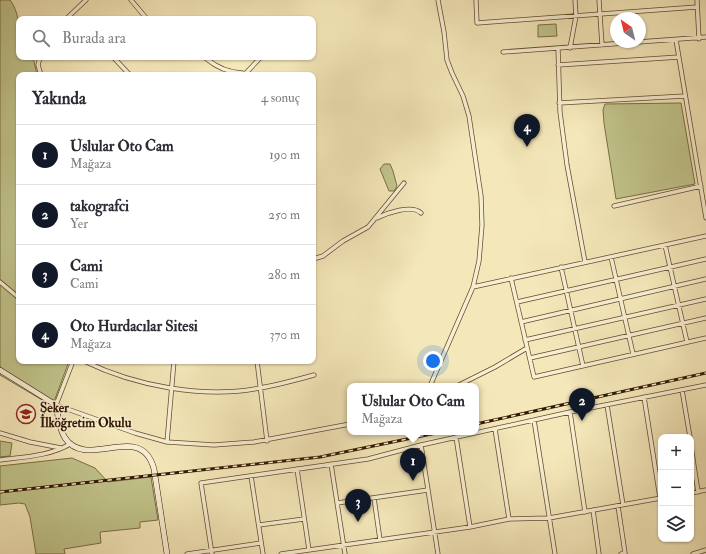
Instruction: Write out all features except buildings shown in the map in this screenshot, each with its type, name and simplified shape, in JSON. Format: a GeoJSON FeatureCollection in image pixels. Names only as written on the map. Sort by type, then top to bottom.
{"type":"FeatureCollection","features":[{"type":"Feature","properties":{"kind":"street"},"geometry":{"type":"LineString","coordinates":[[69,16],[86,0]]}},
{"type":"Feature","properties":{"kind":"street"},"geometry":{"type":"LineString","coordinates":[[130,0],[144,16]]}},
{"type":"Feature","properties":{"kind":"street"},"geometry":{"type":"LineString","coordinates":[[431,383],[473,287],[478,269],[481,245],[482,215],[481,196],[469,116],[463,96],[447,60],[438,0]]}},
{"type":"Feature","properties":{"kind":"street"},"geometry":{"type":"LineString","coordinates":[[476,0],[477,23],[697,7]]}},
{"type":"Feature","properties":{"kind":"street"},"geometry":{"type":"LineString","coordinates":[[570,48],[576,16],[575,0]]}},
{"type":"Feature","properties":{"kind":"street"},"geometry":{"type":"LineString","coordinates":[[599,0],[602,45]]}},
{"type":"Feature","properties":{"kind":"street"},"geometry":{"type":"LineString","coordinates":[[697,0],[699,38]]}},
{"type":"Feature","properties":{"kind":"street"},"geometry":{"type":"LineString","coordinates":[[503,52],[706,38]]}},
{"type":"Feature","properties":{"kind":"street"},"geometry":{"type":"LineString","coordinates":[[676,40],[706,218]]}},
{"type":"Feature","properties":{"kind":"street"},"geometry":{"type":"LineString","coordinates":[[558,48],[559,103],[567,165],[585,262]]}},
{"type":"Feature","properties":{"kind":"street"},"geometry":{"type":"LineString","coordinates":[[558,65],[678,57]]}},
{"type":"Feature","properties":{"kind":"street"},"geometry":{"type":"LineString","coordinates":[[39,60],[38,65],[40,72]]}},
{"type":"Feature","properties":{"kind":"street"},"geometry":{"type":"LineString","coordinates":[[116,60],[127,72]]}},
{"type":"Feature","properties":{"kind":"street"},"geometry":{"type":"LineString","coordinates":[[208,60],[216,66],[238,72]]}},
{"type":"Feature","properties":{"kind":"street"},"geometry":{"type":"LineString","coordinates":[[249,72],[259,60]]}},
{"type":"Feature","properties":{"kind":"street"},"geometry":{"type":"LineString","coordinates":[[559,103],[685,96]]}},
{"type":"Feature","properties":{"kind":"street"},"geometry":{"type":"LineString","coordinates":[[316,258],[323,256],[343,241],[365,229],[404,183]]}},
{"type":"Feature","properties":{"kind":"street"},"geometry":{"type":"LineString","coordinates":[[614,206],[700,186]]}},
{"type":"Feature","properties":{"kind":"street"},"geometry":{"type":"LineString","coordinates":[[375,218],[390,212],[403,210],[417,209],[421,213]]}},
{"type":"Feature","properties":{"kind":"street"},"geometry":{"type":"LineString","coordinates":[[473,287],[706,236]]}},
{"type":"Feature","properties":{"kind":"street"},"geometry":{"type":"LineString","coordinates":[[665,245],[687,342]]}},
{"type":"Feature","properties":{"kind":"street"},"geometry":{"type":"LineString","coordinates":[[611,257],[633,354]]}},
{"type":"Feature","properties":{"kind":"street"},"geometry":{"type":"LineString","coordinates":[[517,302],[706,259]]}},
{"type":"Feature","properties":{"kind":"street"},"geometry":{"type":"LineString","coordinates":[[561,268],[584,366]]}},
{"type":"Feature","properties":{"kind":"street"},"geometry":{"type":"LineString","coordinates":[[511,278],[534,377],[706,338]]}},
{"type":"Feature","properties":{"kind":"street"},"geometry":{"type":"LineString","coordinates":[[521,322],[706,279]]}},
{"type":"Feature","properties":{"kind":"street"},"geometry":{"type":"LineString","coordinates":[[0,282],[16,295]]}},
{"type":"Feature","properties":{"kind":"street"},"geometry":{"type":"LineString","coordinates":[[525,340],[706,299]]}},
{"type":"Feature","properties":{"kind":"street"},"geometry":{"type":"LineString","coordinates":[[530,358],[706,318]]}},
{"type":"Feature","properties":{"kind":"street"},"geometry":{"type":"LineString","coordinates":[[463,383],[495,367],[527,348]]}},
{"type":"Feature","properties":{"kind":"street"},"geometry":{"type":"LineString","coordinates":[[72,364],[56,405],[62,432],[70,444],[77,449],[84,450],[111,447],[135,447],[146,453],[152,461],[154,470],[168,554]]}},
{"type":"Feature","properties":{"kind":"street"},"geometry":{"type":"LineString","coordinates":[[92,364],[128,378],[172,388],[197,391],[260,388],[314,375]]}},
{"type":"Feature","properties":{"kind":"street"},"geometry":{"type":"LineString","coordinates":[[167,442],[174,364]]}},
{"type":"Feature","properties":{"kind":"street"},"geometry":{"type":"LineString","coordinates":[[257,364],[267,441]]}},
{"type":"Feature","properties":{"kind":"street"},"geometry":{"type":"LineString","coordinates":[[0,370],[56,405],[113,426],[167,442],[214,444],[267,441],[347,425]]}},
{"type":"Feature","properties":{"kind":"street"},"geometry":{"type":"LineString","coordinates":[[479,432],[570,412],[706,385]]}},
{"type":"Feature","properties":{"kind":"street"},"geometry":{"type":"LineString","coordinates":[[682,390],[689,434]]}},
{"type":"Feature","properties":{"kind":"street"},"geometry":{"type":"LineString","coordinates":[[644,397],[658,480]]}},
{"type":"Feature","properties":{"kind":"street"},"geometry":{"type":"LineString","coordinates":[[607,405],[623,505]]}},
{"type":"Feature","properties":{"kind":"street"},"geometry":{"type":"LineString","coordinates":[[570,412],[585,512]]}},
{"type":"Feature","properties":{"kind":"street"},"geometry":{"type":"LineString","coordinates":[[534,420],[554,554]]}},
{"type":"Feature","properties":{"kind":"street"},"geometry":{"type":"LineString","coordinates":[[495,429],[509,519]]}},
{"type":"Feature","properties":{"kind":"street"},"geometry":{"type":"LineString","coordinates":[[0,433],[30,442],[63,449]]}},
{"type":"Feature","properties":{"kind":"street"},"geometry":{"type":"LineString","coordinates":[[212,552],[201,483],[368,459],[466,435]]}},
{"type":"Feature","properties":{"kind":"street"},"geometry":{"type":"LineString","coordinates":[[456,437],[470,527]]}},
{"type":"Feature","properties":{"kind":"street"},"geometry":{"type":"LineString","coordinates":[[0,460],[30,456],[63,449],[70,444]]}},
{"type":"Feature","properties":{"kind":"street"},"geometry":{"type":"LineString","coordinates":[[421,445],[438,554]]}},
{"type":"Feature","properties":{"kind":"street"},"geometry":{"type":"LineString","coordinates":[[331,464],[345,554]]}},
{"type":"Feature","properties":{"kind":"street"},"geometry":{"type":"LineString","coordinates":[[694,466],[698,492]]}},
{"type":"Feature","properties":{"kind":"street"},"geometry":{"type":"LineString","coordinates":[[297,469],[310,550]]}},
{"type":"Feature","properties":{"kind":"street"},"geometry":{"type":"LineString","coordinates":[[251,476],[263,554]]}},
{"type":"Feature","properties":{"kind":"street"},"geometry":{"type":"LineString","coordinates":[[337,503],[428,490]]}},
{"type":"Feature","properties":{"kind":"street"},"geometry":{"type":"LineString","coordinates":[[694,493],[706,490]]}},
{"type":"Feature","properties":{"kind":"street"},"geometry":{"type":"LineString","coordinates":[[374,498],[380,540]]}},
{"type":"Feature","properties":{"kind":"street"},"geometry":{"type":"LineString","coordinates":[[281,554],[470,527],[509,519],[549,518],[658,499]]}},
{"type":"Feature","properties":{"kind":"street"},"geometry":{"type":"LineString","coordinates":[[618,506],[625,553],[621,554]]}},
{"type":"Feature","properties":{"kind":"street"},"geometry":{"type":"LineString","coordinates":[[593,510],[599,554]]}},
{"type":"Feature","properties":{"kind":"street"},"geometry":{"type":"LineString","coordinates":[[259,525],[304,519]]}},
{"type":"Feature","properties":{"kind":"street"},"geometry":{"type":"LineString","coordinates":[[202,554],[262,543]]}},
{"type":"Feature","properties":{"kind":"street"},"geometry":{"type":"LineString","coordinates":[[693,554],[706,550]]}},
{"type":"Feature","properties":{"kind":"street"},"geometry":{"type":"LineString","coordinates":[[187,554],[212,552]]}},
{"type":"Feature","properties":{"kind":"green space"},"geometry":{"type":"Polygon","coordinates":[[[0,0],[10,0],[14,6],[17,16],[16,60],[34,60],[36,72],[16,72],[16,364],[68,364],[55,399],[49,404],[0,375],[0,0]]]}},
{"type":"Feature","properties":{"kind":"green space"},"geometry":{"type":"Polygon","coordinates":[[[556,24],[557,36],[538,37],[538,25],[556,24]]]}},
{"type":"Feature","properties":{"kind":"green space"},"geometry":{"type":"Polygon","coordinates":[[[681,103],[695,184],[616,199],[604,123],[603,110],[605,104],[681,103]]]}},
{"type":"Feature","properties":{"kind":"green space"},"geometry":{"type":"Polygon","coordinates":[[[384,164],[390,164],[393,171],[397,186],[394,191],[389,191],[380,169],[384,164]]]}},
{"type":"Feature","properties":{"kind":"green space"},"geometry":{"type":"Polygon","coordinates":[[[0,441],[12,443],[10,456],[0,457],[0,441]]]}},
{"type":"Feature","properties":{"kind":"green space"},"geometry":{"type":"Polygon","coordinates":[[[72,458],[95,468],[108,482],[151,477],[158,520],[140,522],[140,528],[100,532],[101,543],[64,549],[65,554],[36,554],[30,517],[25,504],[19,503],[0,505],[0,466],[72,458]]]}},
{"type":"Feature","properties":{"kind":"railway"},"geometry":{"type":"LineString","coordinates":[[479,423],[706,373]]}},
{"type":"Feature","properties":{"kind":"railway"},"geometry":{"type":"LineString","coordinates":[[0,492],[320,457],[426,435]]}},
{"type":"Feature","properties":{"kind":"place","name":"Oto Hurdacılar Sitesi"},"geometry":{"type":"Point","coordinates":[527,147]}},
{"type":"Feature","properties":{"kind":"place","name":"Şeker İlköğretim Okulu"},"geometry":{"type":"Point","coordinates":[26,414]}},
{"type":"Feature","properties":{"kind":"place","name":"takografci"},"geometry":{"type":"Point","coordinates":[582,421]}},
{"type":"Feature","properties":{"kind":"place","name":"Uslular Oto Cam"},"geometry":{"type":"Point","coordinates":[413,481]}},
{"type":"Feature","properties":{"kind":"place","name":"Cami"},"geometry":{"type":"Point","coordinates":[358,522]}}]}
